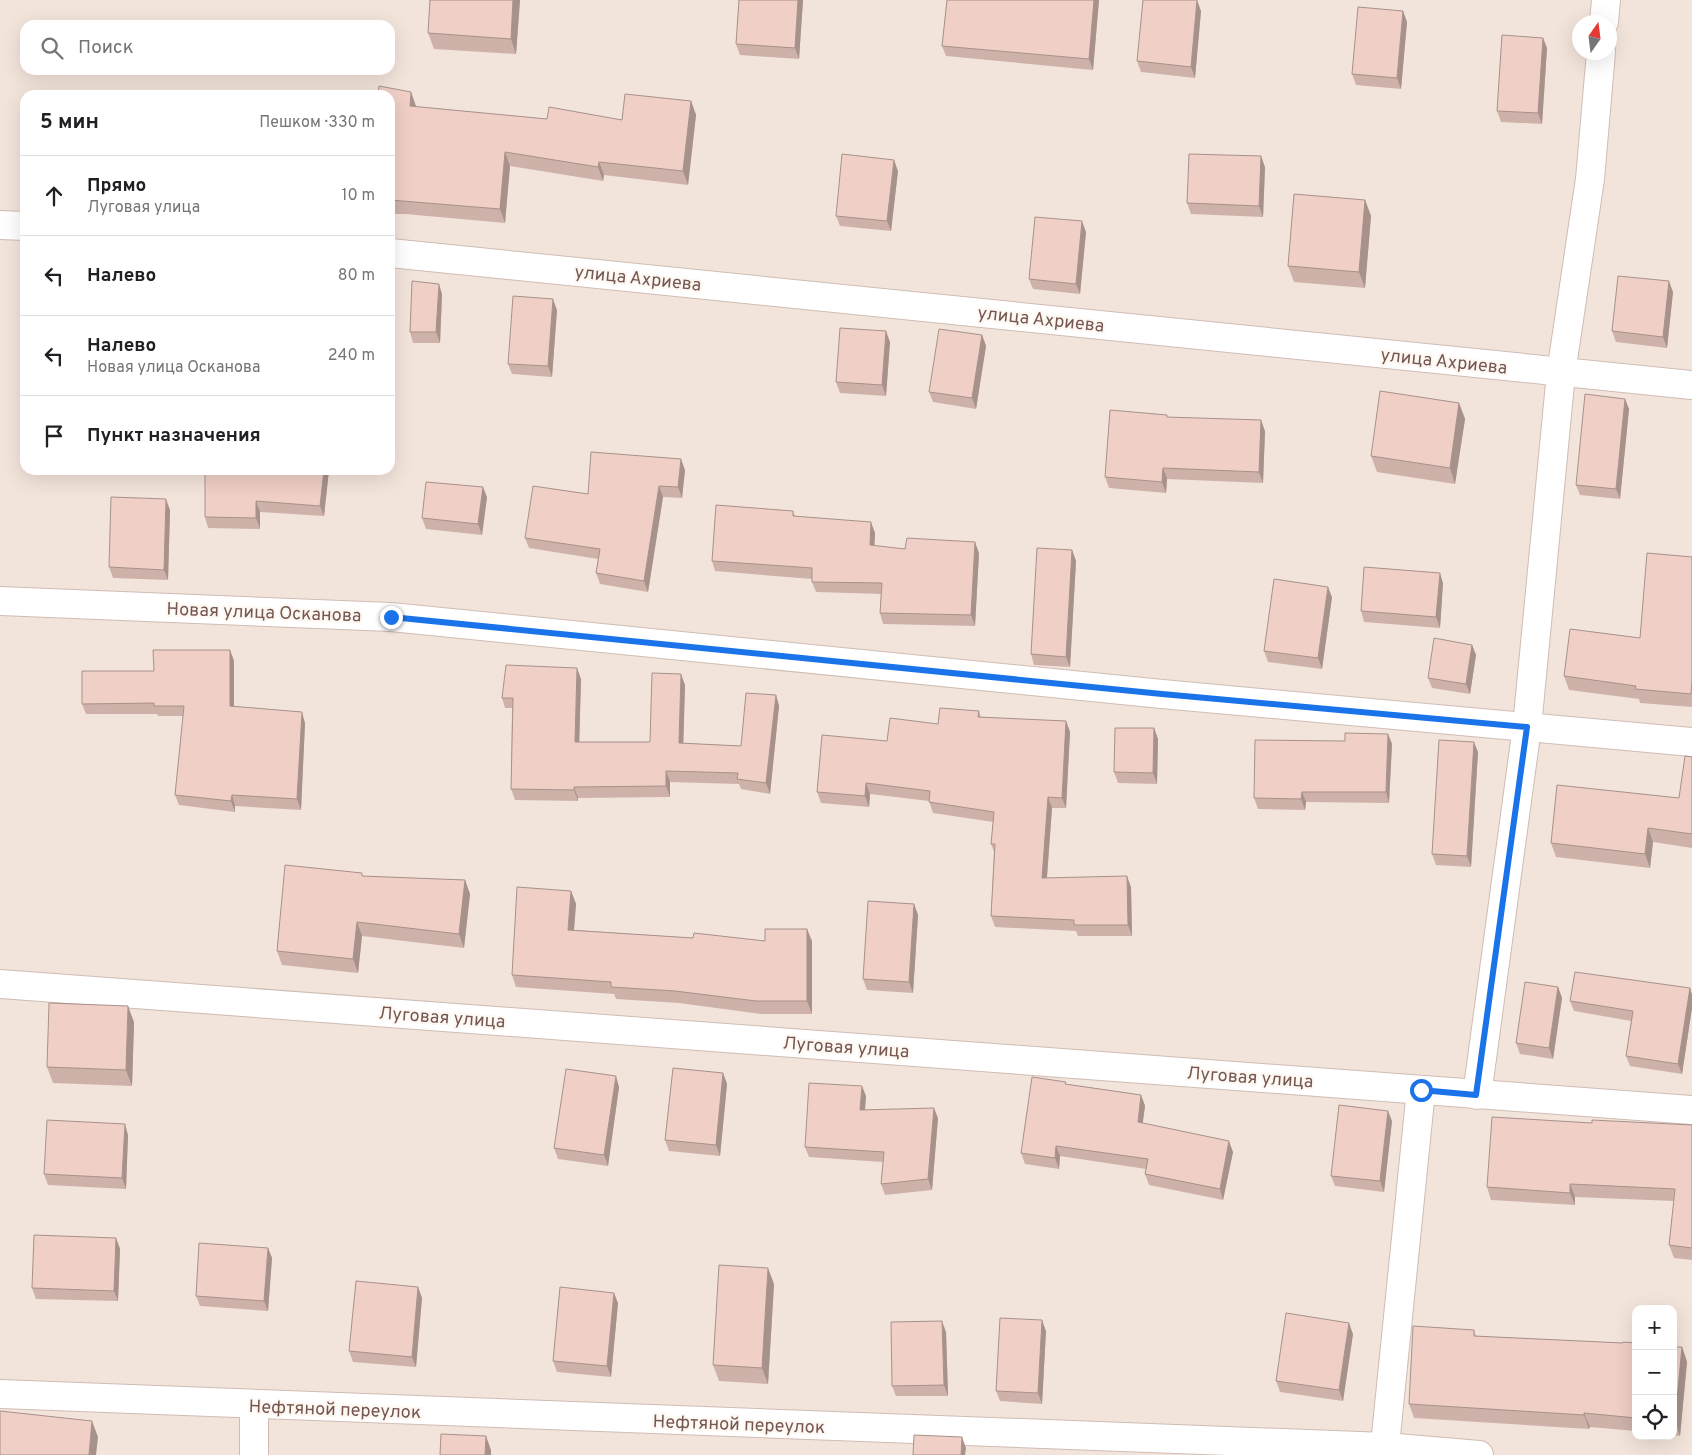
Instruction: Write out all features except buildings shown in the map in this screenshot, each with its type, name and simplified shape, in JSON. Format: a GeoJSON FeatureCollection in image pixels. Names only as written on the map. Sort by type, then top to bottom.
{"type":"FeatureCollection","features":[{"type":"Feature","properties":{"kind":"street"},"geometry":{"type":"LineString","coordinates":[[1605,15],[1606,0]]}},
{"type":"Feature","properties":{"kind":"street"},"geometry":{"type":"LineString","coordinates":[[1476,1095],[1527,727],[1561,372],[1590,179],[1600,60]]}},
{"type":"Feature","properties":{"kind":"street"},"geometry":{"type":"LineString","coordinates":[[0,225],[20,226]]}},
{"type":"Feature","properties":{"kind":"street","name":"улица Ахриева"},"geometry":{"type":"LineString","coordinates":[[395,254],[1692,385]]}},
{"type":"Feature","properties":{"kind":"street","name":"Новая улица Осканова"},"geometry":{"type":"LineString","coordinates":[[0,600],[391,617],[1152,693],[1692,742]]}},
{"type":"Feature","properties":{"kind":"street","name":"Луговая улица"},"geometry":{"type":"LineString","coordinates":[[0,984],[1692,1110]]}},
{"type":"Feature","properties":{"kind":"street"},"geometry":{"type":"LineString","coordinates":[[1385,1451],[1421,1090]]}},
{"type":"Feature","properties":{"kind":"street","name":"Нефтяной переулок"},"geometry":{"type":"LineString","coordinates":[[0,1394],[1088,1446],[1385,1451],[1479,1455]]}},
{"type":"Feature","properties":{"kind":"street"},"geometry":{"type":"LineString","coordinates":[[254,1406],[254,1455]]}},
{"type":"Feature","properties":{"kind":"shaded area"},"geometry":{"type":"Polygon","coordinates":[[[0,0],[1692,0],[1692,1455],[0,1455],[0,0]]]}},
{"type":"Feature","properties":{"kind":"route"},"geometry":{"type":"LineString","coordinates":[[391,617],[1162,694],[1527,727],[1476,1095],[1421,1090]]}}]}
